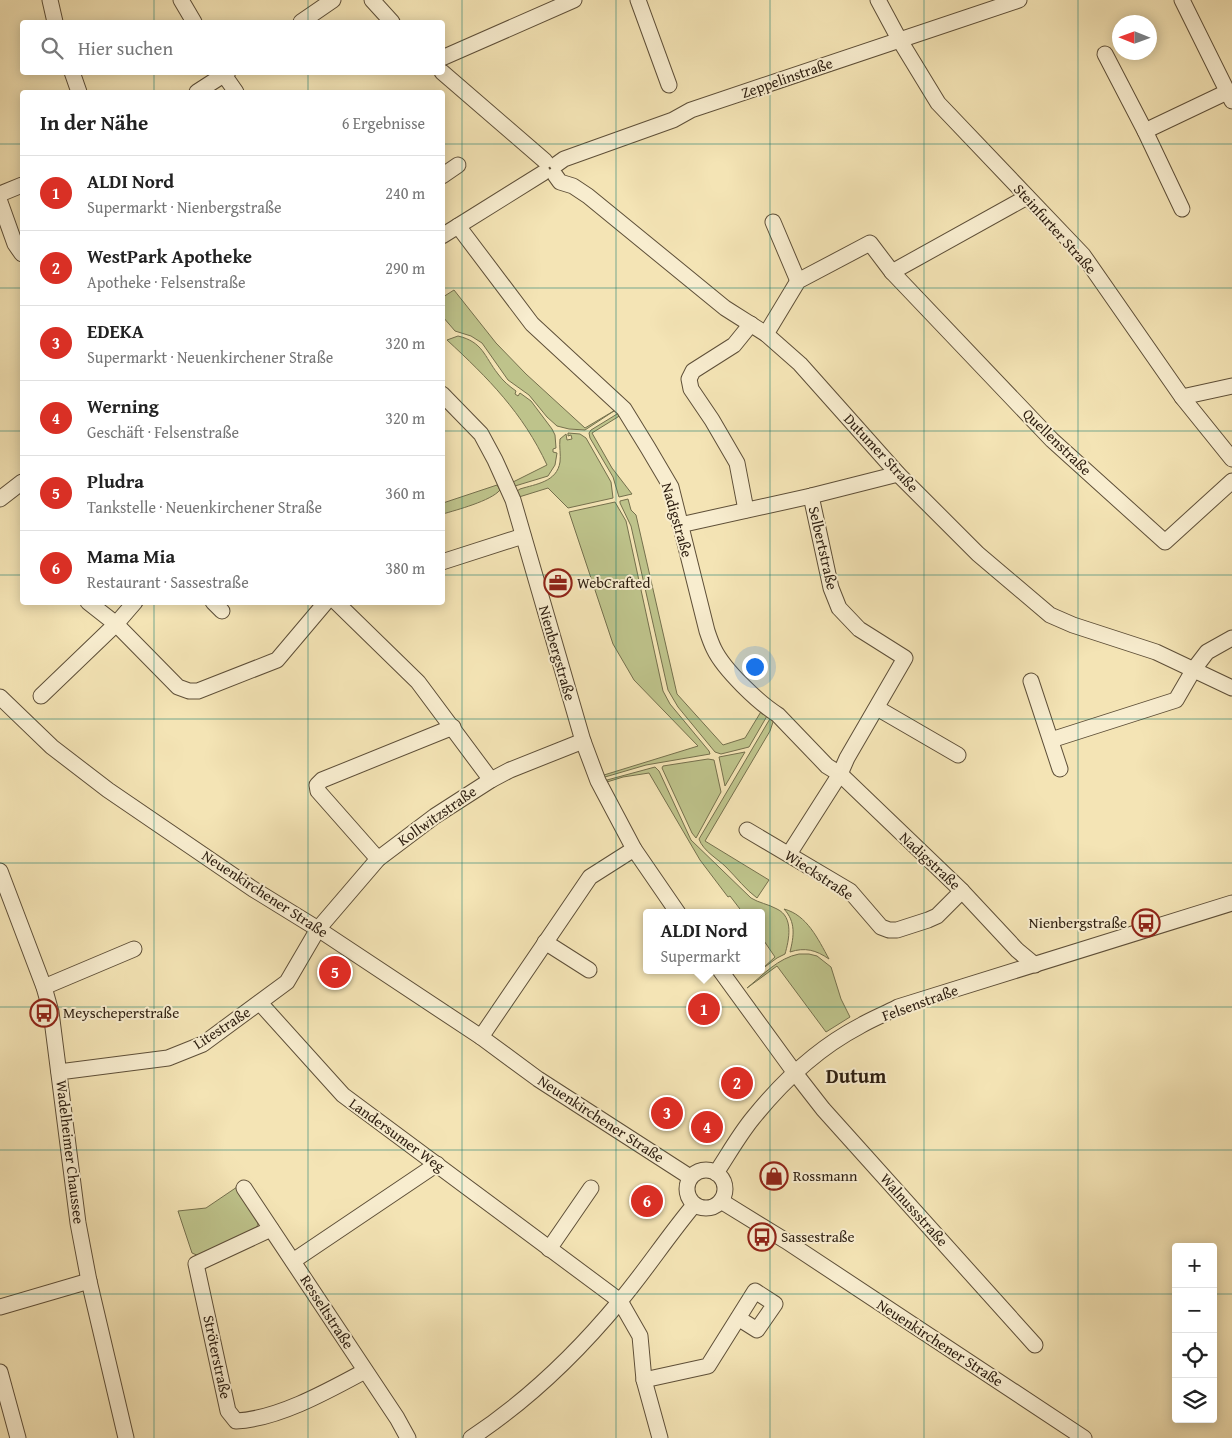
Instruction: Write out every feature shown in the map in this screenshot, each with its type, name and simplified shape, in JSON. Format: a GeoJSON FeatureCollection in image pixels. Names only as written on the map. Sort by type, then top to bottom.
{"type":"FeatureCollection","features":[{"type":"Feature","properties":{"kind":"street"},"geometry":{"type":"LineString","coordinates":[[50,0],[55,20]]}},
{"type":"Feature","properties":{"kind":"street"},"geometry":{"type":"LineString","coordinates":[[181,0],[193,20]]}},
{"type":"Feature","properties":{"kind":"street"},"geometry":{"type":"LineString","coordinates":[[304,20],[334,0]]}},
{"type":"Feature","properties":{"kind":"street"},"geometry":{"type":"LineString","coordinates":[[372,0],[390,20]]}},
{"type":"Feature","properties":{"kind":"street"},"geometry":{"type":"LineString","coordinates":[[445,57],[574,0]]}},
{"type":"Feature","properties":{"kind":"street"},"geometry":{"type":"LineString","coordinates":[[638,0],[670,85]]}},
{"type":"Feature","properties":{"kind":"street","name":"Steinfurter Straße"},"geometry":{"type":"LineString","coordinates":[[878,0],[938,103],[1083,256],[1182,397],[1232,459]]}},
{"type":"Feature","properties":{"kind":"street","name":"Zeppelinstraße"},"geometry":{"type":"LineString","coordinates":[[445,234],[564,160],[673,120],[691,110],[1019,0]]}},
{"type":"Feature","properties":{"kind":"street"},"geometry":{"type":"LineString","coordinates":[[1145,131],[1230,96],[1182,0]]}},
{"type":"Feature","properties":{"kind":"street"},"geometry":{"type":"LineString","coordinates":[[1105,54],[1145,131],[1182,209]]}},
{"type":"Feature","properties":{"kind":"street"},"geometry":{"type":"LineString","coordinates":[[73,75],[78,90]]}},
{"type":"Feature","properties":{"kind":"street"},"geometry":{"type":"LineString","coordinates":[[200,90],[222,75]]}},
{"type":"Feature","properties":{"kind":"street"},"geometry":{"type":"LineString","coordinates":[[226,75],[235,90]]}},
{"type":"Feature","properties":{"kind":"street","name":"Dutumer Straße"},"geometry":{"type":"LineString","coordinates":[[445,75],[550,168],[560,182],[573,186],[588,196],[725,308],[766,334],[800,364],[898,474],[978,554],[1050,615],[1073,625],[1156,652],[1232,688]]}},
{"type":"Feature","properties":{"kind":"street"},"geometry":{"type":"LineString","coordinates":[[445,174],[458,166]]}},
{"type":"Feature","properties":{"kind":"street"},"geometry":{"type":"LineString","coordinates":[[0,194],[20,186]]}},
{"type":"Feature","properties":{"kind":"street"},"geometry":{"type":"LineString","coordinates":[[766,334],[798,281],[870,243],[892,272],[1028,197]]}},
{"type":"Feature","properties":{"kind":"street"},"geometry":{"type":"LineString","coordinates":[[0,202],[15,244],[20,251]]}},
{"type":"Feature","properties":{"kind":"street"},"geometry":{"type":"LineString","coordinates":[[773,222],[798,281]]}},
{"type":"Feature","properties":{"kind":"street","name":"Nadigstraße"},"geometry":{"type":"LineString","coordinates":[[458,226],[532,324],[624,409],[671,487],[707,631],[714,651],[729,670],[768,709],[778,715],[827,766],[840,774],[962,891],[1017,950],[1036,964]]}},
{"type":"Feature","properties":{"kind":"street","name":"Quellenstraße"},"geometry":{"type":"LineString","coordinates":[[892,272],[1052,440],[1165,542],[1232,481]]}},
{"type":"Feature","properties":{"kind":"street"},"geometry":{"type":"LineString","coordinates":[[746,510],[736,464],[712,420],[691,389],[689,379],[693,371],[734,345],[751,324]]}},
{"type":"Feature","properties":{"kind":"street"},"geometry":{"type":"LineString","coordinates":[[1182,397],[1232,386]]}},
{"type":"Feature","properties":{"kind":"street","name":"Nienbergstraße"},"geometry":{"type":"LineString","coordinates":[[445,397],[480,434],[495,460],[513,500],[583,740],[598,781],[634,849],[675,909]]}},
{"type":"Feature","properties":{"kind":"street"},"geometry":{"type":"LineString","coordinates":[[680,525],[811,496],[898,474]]}},
{"type":"Feature","properties":{"kind":"street"},"geometry":{"type":"LineString","coordinates":[[0,499],[20,484]]}},
{"type":"Feature","properties":{"kind":"street","name":"Selbertstraße"},"geometry":{"type":"LineString","coordinates":[[811,496],[831,588],[839,608],[859,629],[905,658],[847,758],[840,774]]}},
{"type":"Feature","properties":{"kind":"street"},"geometry":{"type":"LineString","coordinates":[[445,561],[523,536]]}},
{"type":"Feature","properties":{"kind":"street"},"geometry":{"type":"LineString","coordinates":[[92,605],[116,624],[178,687],[189,691],[198,691],[277,660],[323,605]]}},
{"type":"Feature","properties":{"kind":"street"},"geometry":{"type":"LineString","coordinates":[[41,696],[116,624],[132,605]]}},
{"type":"Feature","properties":{"kind":"street"},"geometry":{"type":"LineString","coordinates":[[339,605],[418,682],[491,780]]}},
{"type":"Feature","properties":{"kind":"street"},"geometry":{"type":"LineString","coordinates":[[1051,740],[1176,700],[1194,669],[1208,652],[1232,638]]}},
{"type":"Feature","properties":{"kind":"street"},"geometry":{"type":"LineString","coordinates":[[1031,681],[1060,769]]}},
{"type":"Feature","properties":{"kind":"street","name":"Neuenkirchener Straße"},"geometry":{"type":"LineString","coordinates":[[0,697],[52,747],[108,790],[253,888],[481,1037],[538,1078],[690,1177]]}},
{"type":"Feature","properties":{"kind":"street"},"geometry":{"type":"LineString","coordinates":[[877,708],[958,755]]}},
{"type":"Feature","properties":{"kind":"street"},"geometry":{"type":"LineString","coordinates":[[378,858],[318,791],[317,785],[322,780],[453,727]]}},
{"type":"Feature","properties":{"kind":"street","name":"Kollwitzstraße"},"geometry":{"type":"LineString","coordinates":[[318,929],[378,858],[434,816],[510,770],[583,740]]}},
{"type":"Feature","properties":{"kind":"street"},"geometry":{"type":"LineString","coordinates":[[789,854],[840,774]]}},
{"type":"Feature","properties":{"kind":"street","name":"Wieckstraße"},"geometry":{"type":"LineString","coordinates":[[747,830],[850,891],[881,927],[888,930],[897,930],[937,916],[962,891]]}},
{"type":"Feature","properties":{"kind":"street"},"geometry":{"type":"LineString","coordinates":[[481,1037],[590,877],[634,849]]}},
{"type":"Feature","properties":{"kind":"street","name":"Wadelheimer Chaussee"},"geometry":{"type":"LineString","coordinates":[[0,871],[44,987],[53,1021],[78,1223],[89,1281],[126,1438]]}},
{"type":"Feature","properties":{"kind":"street","name":"Felsenstraße"},"geometry":{"type":"LineString","coordinates":[[716,1172],[753,1118],[795,1073],[822,1050],[852,1031],[898,1007],[1232,904]]}},
{"type":"Feature","properties":{"kind":"street","name":"Litestraße"},"geometry":{"type":"LineString","coordinates":[[60,1072],[168,1058],[202,1044],[287,982],[318,929]]}},
{"type":"Feature","properties":{"kind":"street"},"geometry":{"type":"LineString","coordinates":[[545,942],[589,970]]}},
{"type":"Feature","properties":{"kind":"street"},"geometry":{"type":"LineString","coordinates":[[44,987],[134,949]]}},
{"type":"Feature","properties":{"kind":"street"},"geometry":{"type":"LineString","coordinates":[[723,974],[795,1073]]}},
{"type":"Feature","properties":{"kind":"street","name":"Landersumer Weg"},"geometry":{"type":"LineString","coordinates":[[260,1003],[343,1095],[620,1301],[640,1336],[644,1380],[660,1438]]}},
{"type":"Feature","properties":{"kind":"street","name":"Walnussstraße"},"geometry":{"type":"LineString","coordinates":[[795,1073],[823,1109],[1035,1345]]}},
{"type":"Feature","properties":{"kind":"street"},"geometry":{"type":"LineString","coordinates":[[293,1261],[437,1164]]}},
{"type":"Feature","properties":{"kind":"street"},"geometry":{"type":"LineString","coordinates":[[702,1170],[716,1172],[722,1178],[725,1186],[721,1201],[715,1206],[708,1208],[694,1205],[686,1192],[690,1177],[695,1172],[702,1170]]}},
{"type":"Feature","properties":{"kind":"street","name":"Resseltstraße"},"geometry":{"type":"LineString","coordinates":[[244,1188],[397,1418],[408,1438]]}},
{"type":"Feature","properties":{"kind":"street"},"geometry":{"type":"LineString","coordinates":[[549,1249],[591,1188]]}},
{"type":"Feature","properties":{"kind":"street","name":"Neuenkirchener Straße"},"geometry":{"type":"LineString","coordinates":[[721,1201],[1084,1438]]}},
{"type":"Feature","properties":{"kind":"street"},"geometry":{"type":"LineString","coordinates":[[471,1438],[532,1392],[572,1353],[620,1301],[673,1229],[694,1205]]}},
{"type":"Feature","properties":{"kind":"street","name":"Ströterstraße"},"geometry":{"type":"LineString","coordinates":[[271,1229],[196,1264],[228,1411],[236,1421],[250,1420],[311,1400],[365,1371]]}},
{"type":"Feature","properties":{"kind":"street"},"geometry":{"type":"LineString","coordinates":[[0,1306],[89,1281]]}},
{"type":"Feature","properties":{"kind":"street"},"geometry":{"type":"LineString","coordinates":[[644,1380],[708,1366],[738,1318]]}},
{"type":"Feature","properties":{"kind":"street"},"geometry":{"type":"LineString","coordinates":[[0,1372],[18,1438]]}},
{"type":"Feature","properties":{"kind":"green space"},"geometry":{"type":"Polygon","coordinates":[[[454,290],[496,343],[526,374],[585,428],[617,409],[585,430],[557,426],[529,395],[508,380],[482,343],[471,336],[455,331],[445,319],[445,296],[454,290]]]}},
{"type":"Feature","properties":{"kind":"green space"},"geometry":{"type":"Polygon","coordinates":[[[458,336],[478,346],[500,377],[516,391],[515,394],[518,396],[520,393],[531,401],[552,429],[555,435],[556,448],[553,449],[553,452],[557,453],[555,465],[548,476],[515,486],[513,482],[547,465],[516,413],[477,368],[447,340],[458,336]]]}},
{"type":"Feature","properties":{"kind":"green space"},"geometry":{"type":"Polygon","coordinates":[[[622,411],[621,415],[592,433],[612,468],[632,494],[619,497],[613,477],[590,438],[589,433],[622,411]]]}},
{"type":"Feature","properties":{"kind":"green space"},"geometry":{"type":"Polygon","coordinates":[[[568,433],[580,434],[586,438],[611,482],[613,498],[568,508],[548,488],[519,497],[517,491],[520,489],[539,484],[555,474],[560,462],[560,439],[566,434],[567,440],[572,439],[571,435],[568,436],[568,433]]]}},
{"type":"Feature","properties":{"kind":"green space"},"geometry":{"type":"Polygon","coordinates":[[[497,485],[500,490],[489,498],[473,505],[445,513],[445,502],[497,485]]]}},
{"type":"Feature","properties":{"kind":"green space"},"geometry":{"type":"Polygon","coordinates":[[[628,499],[631,510],[636,515],[677,694],[723,745],[745,738],[762,710],[767,716],[749,747],[721,754],[715,752],[678,707],[668,690],[631,526],[620,503],[620,501],[628,499]]]}},
{"type":"Feature","properties":{"kind":"green space"},"geometry":{"type":"Polygon","coordinates":[[[615,502],[626,521],[663,691],[670,704],[710,754],[646,765],[605,777],[604,775],[698,746],[634,680],[613,644],[569,512],[615,502]]]}},
{"type":"Feature","properties":{"kind":"green space"},"geometry":{"type":"Polygon","coordinates":[[[771,717],[774,719],[770,731],[705,841],[769,880],[757,898],[707,851],[699,839],[771,717]]]}},
{"type":"Feature","properties":{"kind":"green space"},"geometry":{"type":"Polygon","coordinates":[[[745,752],[725,786],[719,757],[745,752]]]}},
{"type":"Feature","properties":{"kind":"green space"},"geometry":{"type":"Polygon","coordinates":[[[708,759],[714,760],[721,792],[696,838],[662,768],[663,766],[708,759]]]}},
{"type":"Feature","properties":{"kind":"green space"},"geometry":{"type":"Polygon","coordinates":[[[655,767],[659,771],[691,840],[751,898],[777,909],[786,917],[789,936],[785,954],[765,967],[775,957],[765,942],[765,909],[740,909],[730,896],[728,897],[700,860],[649,773],[623,777],[607,782],[607,780],[655,767]]]}},
{"type":"Feature","properties":{"kind":"green space"},"geometry":{"type":"Polygon","coordinates":[[[784,909],[792,912],[805,922],[816,936],[829,959],[820,953],[810,950],[790,952],[793,929],[791,919],[784,909]]]}},
{"type":"Feature","properties":{"kind":"green space"},"geometry":{"type":"Polygon","coordinates":[[[809,954],[817,956],[831,967],[841,999],[850,1017],[826,1032],[777,966],[747,988],[778,963],[791,956],[809,954]]]}},
{"type":"Feature","properties":{"kind":"green space"},"geometry":{"type":"Polygon","coordinates":[[[237,1187],[257,1218],[258,1223],[254,1230],[199,1256],[192,1253],[178,1211],[206,1208],[237,1187]]]}},
{"type":"Feature","properties":{"kind":"place","name":"WebCrafted"},"geometry":{"type":"Point","coordinates":[558,583]}},
{"type":"Feature","properties":{"kind":"place","name":"Nienbergstraße"},"geometry":{"type":"Point","coordinates":[1146,923]}},
{"type":"Feature","properties":{"kind":"place","name":"Pludra"},"geometry":{"type":"Point","coordinates":[335,972]}},
{"type":"Feature","properties":{"kind":"place","name":"ALDI Nord"},"geometry":{"type":"Point","coordinates":[704,1009]}},
{"type":"Feature","properties":{"kind":"place","name":"Meyscheperstraße"},"geometry":{"type":"Point","coordinates":[44,1013]}},
{"type":"Feature","properties":{"kind":"place","name":"WestPark Apotheke"},"geometry":{"type":"Point","coordinates":[737,1083]}},
{"type":"Feature","properties":{"kind":"place","name":"EDEKA"},"geometry":{"type":"Point","coordinates":[667,1113]}},
{"type":"Feature","properties":{"kind":"place","name":"Werning"},"geometry":{"type":"Point","coordinates":[707,1127]}},
{"type":"Feature","properties":{"kind":"place","name":"Rossmann"},"geometry":{"type":"Point","coordinates":[774,1176]}},
{"type":"Feature","properties":{"kind":"place","name":"Mama Mia"},"geometry":{"type":"Point","coordinates":[647,1201]}},
{"type":"Feature","properties":{"kind":"place","name":"Sassestraße"},"geometry":{"type":"Point","coordinates":[762,1237]}},
{"type":"Feature","properties":{"kind":"district","name":"Dutum"},"geometry":{"type":"Point","coordinates":[856,1076]}}]}
